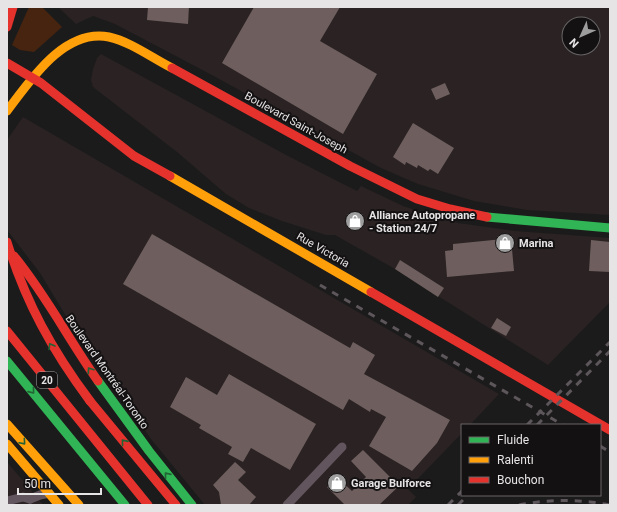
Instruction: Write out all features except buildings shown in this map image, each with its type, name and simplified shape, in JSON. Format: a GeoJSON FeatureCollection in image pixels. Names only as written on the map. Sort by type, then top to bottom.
{"type":"FeatureCollection","features":[{"type":"Feature","properties":{"kind":"main road"},"geometry":{"type":"LineString","coordinates":[[7,26],[13,7]]}},
{"type":"Feature","properties":{"kind":"main road","name":"Boulevard Saint-Joseph"},"geometry":{"type":"LineString","coordinates":[[7,111],[32,77],[64,48],[77,41],[94,37],[114,39],[144,53],[350,166],[417,199],[450,209],[487,217],[610,228]]}},
{"type":"Feature","properties":{"kind":"main road","name":"Rue Victoria"},"geometry":{"type":"LineString","coordinates":[[7,63],[32,77],[134,156],[600,424]]}},
{"type":"Feature","properties":{"kind":"main road"},"geometry":{"type":"LineString","coordinates":[[7,242],[22,288],[37,321],[62,363],[90,401],[176,505]]}},
{"type":"Feature","properties":{"kind":"main road","name":"Boulevard Montréal-Toronto"},"geometry":{"type":"LineString","coordinates":[[7,249],[28,274],[71,342],[113,404],[192,505]]}},
{"type":"Feature","properties":{"kind":"main road","name":"20"},"geometry":{"type":"LineString","coordinates":[[7,331],[148,505]]}},
{"type":"Feature","properties":{"kind":"main road","name":"20"},"geometry":{"type":"LineString","coordinates":[[7,361],[125,505]]}},
{"type":"Feature","properties":{"kind":"main road"},"geometry":{"type":"LineString","coordinates":[[7,424],[79,505]]}},
{"type":"Feature","properties":{"kind":"main road","name":"Rue Victoria"},"geometry":{"type":"LineString","coordinates":[[601,425],[610,430]]}},
{"type":"Feature","properties":{"kind":"main road"},"geometry":{"type":"LineString","coordinates":[[7,444],[59,505]]}},
{"type":"Feature","properties":{"kind":"street"},"geometry":{"type":"LineString","coordinates":[[287,505],[342,447]]}},
{"type":"Feature","properties":{"kind":"street"},"geometry":{"type":"LineString","coordinates":[[7,501],[23,497],[32,502],[40,495],[49,494]]}},
{"type":"Feature","properties":{"kind":"shaded area"},"geometry":{"type":"Polygon","coordinates":[[[29,7],[42,7],[62,27],[34,52],[20,50],[12,45],[29,7]]]}},
{"type":"Feature","properties":{"kind":"shaded area"},"geometry":{"type":"Polygon","coordinates":[[[58,7],[610,7],[610,215],[527,210],[474,201],[418,184],[381,168],[210,74],[115,24],[93,16],[76,24],[58,7]]]}},
{"type":"Feature","properties":{"kind":"shaded area"},"geometry":{"type":"Polygon","coordinates":[[[101,54],[288,156],[357,191],[361,186],[403,206],[458,223],[515,231],[610,238],[610,302],[548,365],[395,269],[335,235],[326,235],[282,221],[249,208],[226,194],[177,152],[93,87],[91,80],[93,69],[97,58],[101,54]]]}},
{"type":"Feature","properties":{"kind":"shaded area"},"geometry":{"type":"Polygon","coordinates":[[[23,117],[499,394],[471,424],[461,424],[461,434],[408,489],[416,497],[408,505],[205,505],[151,439],[86,349],[40,273],[7,230],[7,140],[23,117]]]}},
{"type":"Feature","properties":{"kind":"shaded area"},"geometry":{"type":"Polygon","coordinates":[[[7,462],[40,501],[43,505],[7,505],[7,462]]]}},
{"type":"Feature","properties":{"kind":"railway"},"geometry":{"type":"LineString","coordinates":[[320,285],[561,424]]}},
{"type":"Feature","properties":{"kind":"railway"},"geometry":{"type":"LineString","coordinates":[[528,424],[610,342]]}},
{"type":"Feature","properties":{"kind":"railway"},"geometry":{"type":"LineString","coordinates":[[538,424],[610,351]]}},
{"type":"Feature","properties":{"kind":"railway"},"geometry":{"type":"LineString","coordinates":[[601,447],[610,452]]}},
{"type":"Feature","properties":{"kind":"railway"},"geometry":{"type":"LineString","coordinates":[[448,505],[461,492]]}},
{"type":"Feature","properties":{"kind":"railway"},"geometry":{"type":"LineString","coordinates":[[458,505],[467,496]]}},
{"type":"Feature","properties":{"kind":"railway"},"geometry":{"type":"LineString","coordinates":[[519,505],[564,500],[610,505]]}},
{"type":"Feature","properties":{"kind":"traffic: fast"},"geometry":{"type":"LineString","coordinates":[[487,217],[610,228]]}},
{"type":"Feature","properties":{"kind":"traffic: fast"},"geometry":{"type":"LineString","coordinates":[[7,361],[125,505]]}},
{"type":"Feature","properties":{"kind":"traffic: fast"},"geometry":{"type":"LineString","coordinates":[[98,381],[149,451],[192,505]]}},
{"type":"Feature","properties":{"kind":"traffic: slow"},"geometry":{"type":"LineString","coordinates":[[7,111],[26,86],[50,59],[77,41],[93,36],[117,39],[172,68]]}},
{"type":"Feature","properties":{"kind":"traffic: slow"},"geometry":{"type":"LineString","coordinates":[[170,176],[371,292]]}},
{"type":"Feature","properties":{"kind":"traffic: slow"},"geometry":{"type":"LineString","coordinates":[[7,424],[79,505]]}},
{"type":"Feature","properties":{"kind":"traffic: slow"},"geometry":{"type":"LineString","coordinates":[[7,444],[59,505]]}},
{"type":"Feature","properties":{"kind":"traffic: jam"},"geometry":{"type":"LineString","coordinates":[[7,27],[13,7]]}},
{"type":"Feature","properties":{"kind":"traffic: jam"},"geometry":{"type":"LineString","coordinates":[[7,63],[41,83],[134,156],[170,176]]}},
{"type":"Feature","properties":{"kind":"traffic: jam"},"geometry":{"type":"LineString","coordinates":[[172,68],[350,166],[417,199],[450,209],[487,217]]}},
{"type":"Feature","properties":{"kind":"traffic: jam"},"geometry":{"type":"LineString","coordinates":[[7,242],[14,264],[41,325],[76,382],[90,401]]}},
{"type":"Feature","properties":{"kind":"traffic: jam"},"geometry":{"type":"LineString","coordinates":[[14,256],[37,286],[98,381]]}},
{"type":"Feature","properties":{"kind":"traffic: jam"},"geometry":{"type":"LineString","coordinates":[[371,292],[600,424]]}},
{"type":"Feature","properties":{"kind":"traffic: jam"},"geometry":{"type":"LineString","coordinates":[[7,331],[148,505]]}},
{"type":"Feature","properties":{"kind":"traffic: jam"},"geometry":{"type":"LineString","coordinates":[[90,401],[176,505]]}},
{"type":"Feature","properties":{"kind":"traffic: jam"},"geometry":{"type":"LineString","coordinates":[[601,425],[610,430]]}},
{"type":"Feature","properties":{"kind":"place","name":"Alliance Autopropane - Station 24/7"},"geometry":{"type":"Point","coordinates":[355,221]}},
{"type":"Feature","properties":{"kind":"place","name":"Marina"},"geometry":{"type":"Point","coordinates":[505,243]}},
{"type":"Feature","properties":{"kind":"place","name":"Garage Bulforce"},"geometry":{"type":"Point","coordinates":[337,483]}}]}
